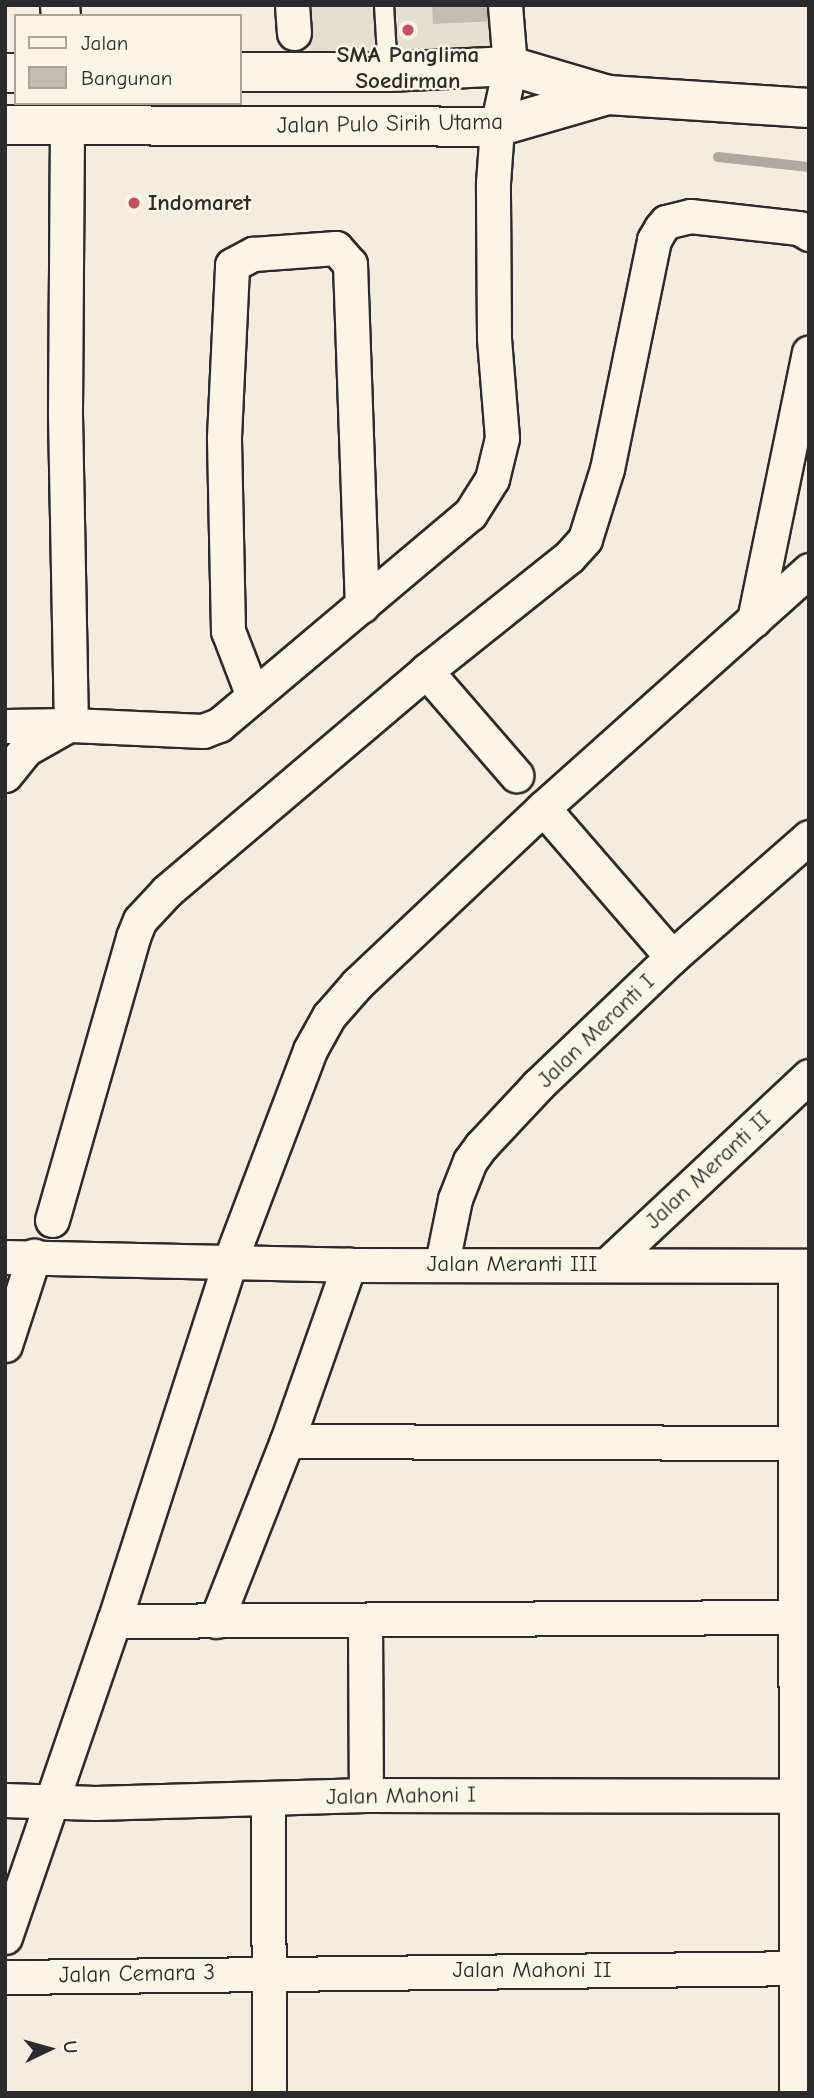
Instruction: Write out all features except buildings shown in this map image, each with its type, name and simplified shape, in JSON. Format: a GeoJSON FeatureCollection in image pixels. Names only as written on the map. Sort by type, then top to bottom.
{"type":"FeatureCollection","features":[{"type":"Feature","properties":{"kind":"main road"},"geometry":{"type":"LineString","coordinates":[[242,72],[388,72],[510,66],[608,95],[809,108]]}},
{"type":"Feature","properties":{"kind":"main road","name":"Jalan Pulo Sirih Utama"},"geometry":{"type":"LineString","coordinates":[[5,125],[497,127],[608,95]]}},
{"type":"Feature","properties":{"kind":"street"},"geometry":{"type":"LineString","coordinates":[[5,726],[71,725],[203,731],[219,725],[470,514],[492,479],[502,438],[494,338],[492,183],[497,127],[510,66],[505,5]]}},
{"type":"Feature","properties":{"kind":"street"},"geometry":{"type":"LineString","coordinates":[[67,125],[65,415],[71,725]]}},
{"type":"Feature","properties":{"kind":"street"},"geometry":{"type":"LineString","coordinates":[[52,1220],[140,920],[167,891],[426,671],[569,557],[585,539],[607,469],[654,240],[666,222],[690,216],[799,228],[809,234]]}},
{"type":"Feature","properties":{"kind":"street"},"geometry":{"type":"LineString","coordinates":[[253,696],[228,631],[224,437],[232,265],[253,254],[336,248],[350,264],[362,606]]}},
{"type":"Feature","properties":{"kind":"street"},"geometry":{"type":"LineString","coordinates":[[754,620],[803,406],[809,353]]}},
{"type":"Feature","properties":{"kind":"street"},"geometry":{"type":"LineString","coordinates":[[5,1937],[114,1621],[230,1261],[310,1049],[329,1016],[356,984],[542,808],[809,570]]}},
{"type":"Feature","properties":{"kind":"street"},"geometry":{"type":"LineString","coordinates":[[426,671],[516,775]]}},
{"type":"Feature","properties":{"kind":"street"},"geometry":{"type":"LineString","coordinates":[[5,775],[26,748],[71,725]]}},
{"type":"Feature","properties":{"kind":"street"},"geometry":{"type":"LineString","coordinates":[[542,808],[672,957]]}},
{"type":"Feature","properties":{"kind":"street","name":"Jalan Meranti I"},"geometry":{"type":"LineString","coordinates":[[442,1263],[455,1199],[470,1161],[481,1146],[538,1085],[672,957],[809,838]]}},
{"type":"Feature","properties":{"kind":"street","name":"Jalan Meranti II"},"geometry":{"type":"LineString","coordinates":[[608,1265],[809,1076]]}},
{"type":"Feature","properties":{"kind":"street"},"geometry":{"type":"LineString","coordinates":[[5,1345],[19,1257]]}},
{"type":"Feature","properties":{"kind":"street","name":"Jalan Meranti III"},"geometry":{"type":"LineString","coordinates":[[19,1257],[349,1265],[442,1263],[802,1266]]}},
{"type":"Feature","properties":{"kind":"street"},"geometry":{"type":"LineString","coordinates":[[216,1620],[287,1441],[349,1265]]}},
{"type":"Feature","properties":{"kind":"street"},"geometry":{"type":"LineString","coordinates":[[796,2093],[802,1968],[802,1796],[794,1618],[794,1443],[802,1266]]}},
{"type":"Feature","properties":{"kind":"street"},"geometry":{"type":"LineString","coordinates":[[287,1441],[794,1443]]}},
{"type":"Feature","properties":{"kind":"street"},"geometry":{"type":"LineString","coordinates":[[114,1621],[794,1618]]}},
{"type":"Feature","properties":{"kind":"street"},"geometry":{"type":"LineString","coordinates":[[365,1620],[366,1795]]}},
{"type":"Feature","properties":{"kind":"street","name":"Jalan Mahoni I"},"geometry":{"type":"LineString","coordinates":[[5,1800],[95,1803],[366,1795],[802,1796]]}},
{"type":"Feature","properties":{"kind":"street"},"geometry":{"type":"LineString","coordinates":[[268,1798],[269,2093]]}},
{"type":"Feature","properties":{"kind":"street","name":"Jalan Mahoni II"},"geometry":{"type":"LineString","coordinates":[[268,1972],[802,1968]]}},
{"type":"Feature","properties":{"kind":"street","name":"Jalan Cemara 3"},"geometry":{"type":"LineString","coordinates":[[5,1977],[268,1972]]}},
{"type":"Feature","properties":{"kind":"lane"},"geometry":{"type":"LineString","coordinates":[[384,5],[388,72]]}},
{"type":"Feature","properties":{"kind":"shaded area","name":"SMA Panglima Soedirman"},"geometry":{"type":"Polygon","coordinates":[[[307,5],[505,5],[509,55],[311,58],[307,5]]]}},
{"type":"Feature","properties":{"kind":"waterway"},"geometry":{"type":"LineString","coordinates":[[718,157],[809,167]]}},
{"type":"Feature","properties":{"kind":"place","name":"SMA Panglima Soedirman"},"geometry":{"type":"Point","coordinates":[408,30]}},
{"type":"Feature","properties":{"kind":"place","name":"Indomaret"},"geometry":{"type":"Point","coordinates":[134,203]}}]}
